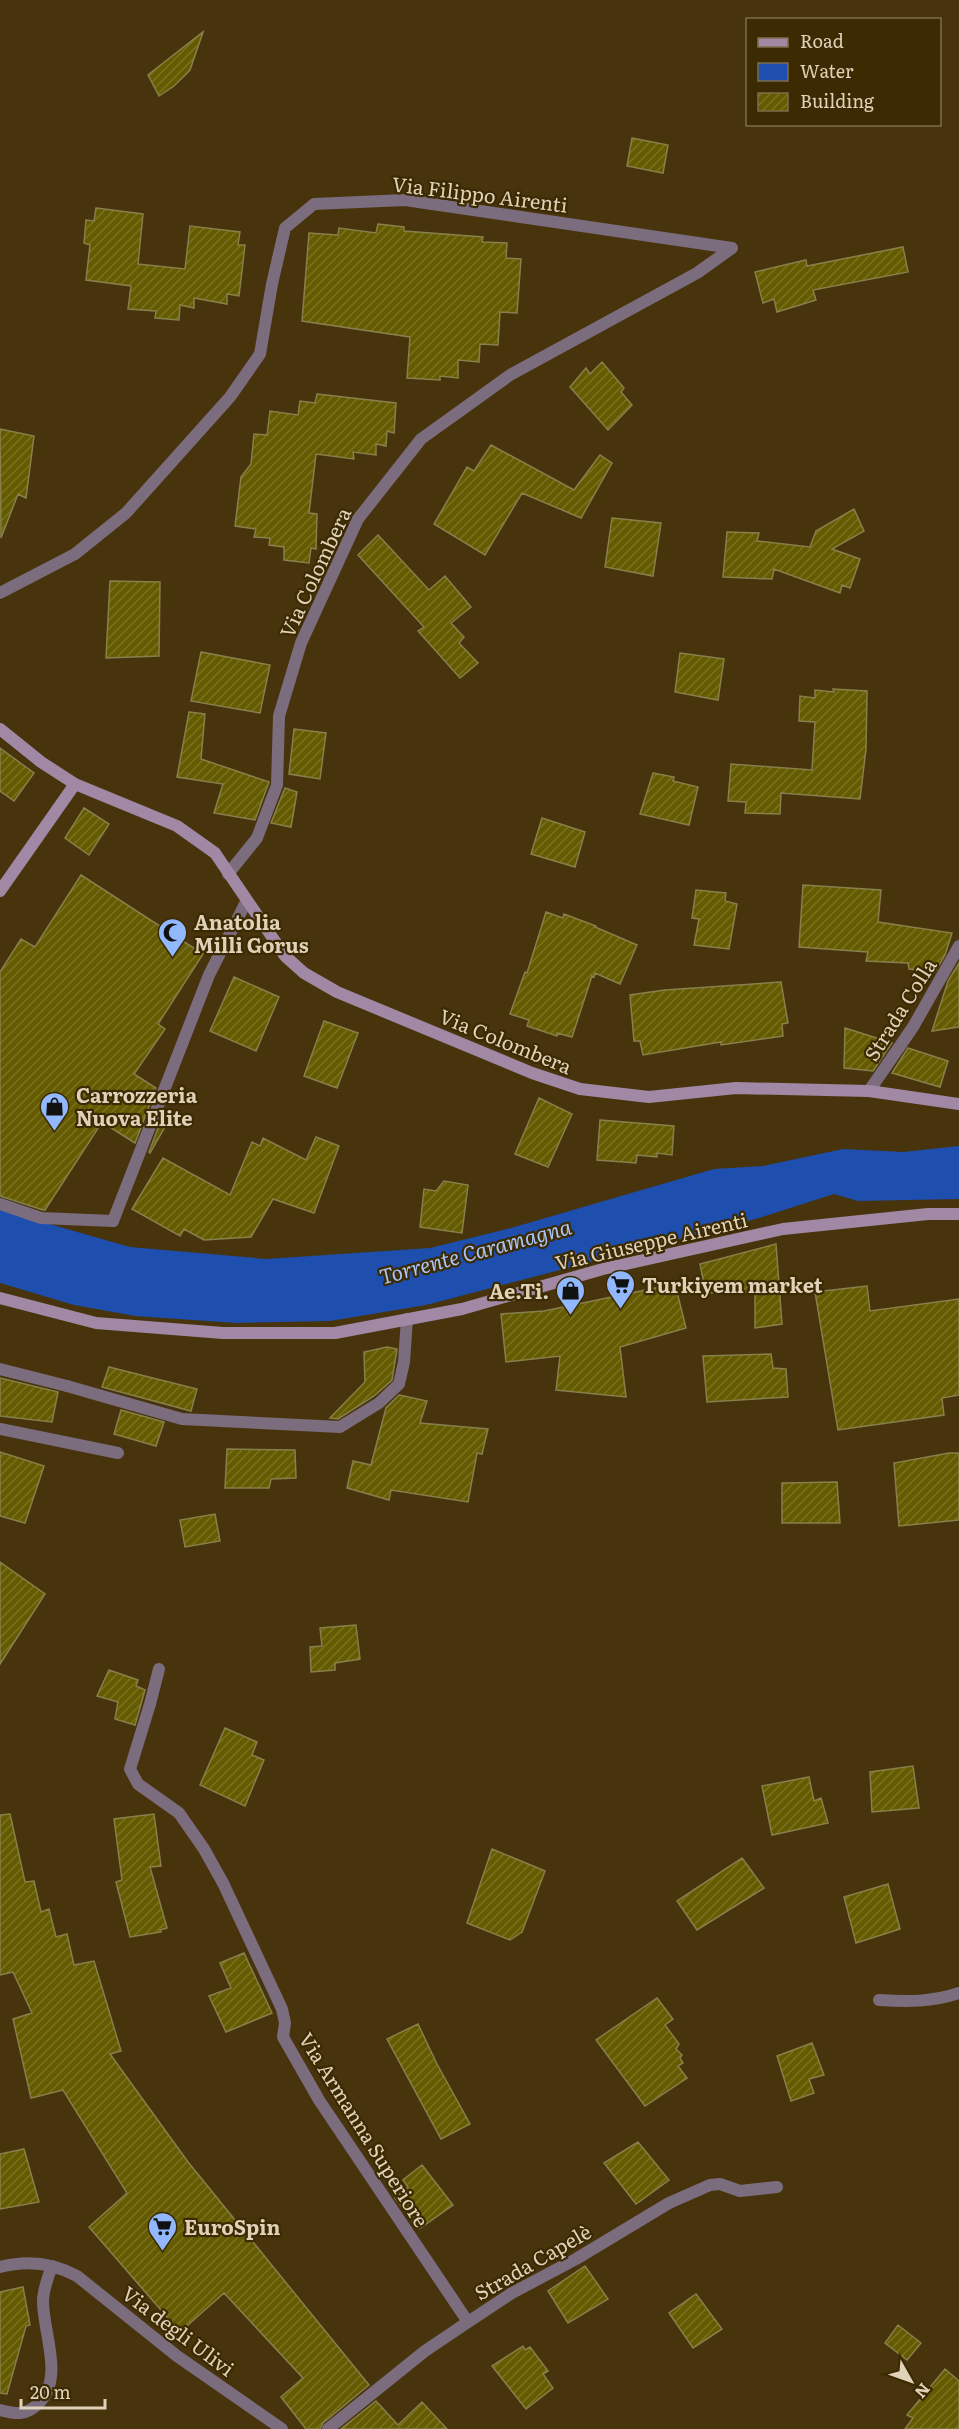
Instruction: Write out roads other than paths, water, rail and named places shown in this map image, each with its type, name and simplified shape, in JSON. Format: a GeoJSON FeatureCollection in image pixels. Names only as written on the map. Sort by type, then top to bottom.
{"type":"FeatureCollection","features":[{"type":"Feature","properties":{"kind":"main road"},"geometry":{"type":"LineString","coordinates":[[0,729],[41,762],[75,784],[0,891]]}},
{"type":"Feature","properties":{"kind":"main road","name":"Via Colombera"},"geometry":{"type":"LineString","coordinates":[[75,784],[177,826],[215,853],[246,902],[285,956],[304,973],[337,992],[532,1074],[580,1089],[649,1097],[736,1088],[869,1091],[959,1104]]}},
{"type":"Feature","properties":{"kind":"main road","name":"Via Giuseppe Airenti"},"geometry":{"type":"LineString","coordinates":[[0,1298],[96,1323],[223,1333],[335,1334],[462,1309],[603,1269],[783,1229],[927,1214],[959,1214]]}},
{"type":"Feature","properties":{"kind":"street","name":"Via Filippo Airenti"},"geometry":{"type":"LineString","coordinates":[[0,593],[75,554],[126,513],[230,397],[260,354],[272,284],[285,228],[314,204],[405,200],[732,248]]}},
{"type":"Feature","properties":{"kind":"street","name":"Via Colombera"},"geometry":{"type":"LineString","coordinates":[[228,874],[257,838],[277,785],[279,716],[301,643],[357,519],[421,439],[510,375],[697,273],[732,248]]}},
{"type":"Feature","properties":{"kind":"street"},"geometry":{"type":"LineString","coordinates":[[0,1204],[41,1218],[113,1221],[209,975],[246,902]]}},
{"type":"Feature","properties":{"kind":"street","name":"Strada Colla"},"geometry":{"type":"LineString","coordinates":[[869,1091],[913,1027],[959,946]]}},
{"type":"Feature","properties":{"kind":"street"},"geometry":{"type":"LineString","coordinates":[[0,1369],[182,1419],[340,1427],[379,1403],[399,1383],[404,1362],[407,1319]]}},
{"type":"Feature","properties":{"kind":"street"},"geometry":{"type":"LineString","coordinates":[[0,1429],[118,1453]]}},
{"type":"Feature","properties":{"kind":"street","name":"Via Armanna Superiore"},"geometry":{"type":"LineString","coordinates":[[159,1669],[130,1769],[138,1784],[179,1813],[204,1850],[227,1892],[282,2009],[285,2023],[283,2037],[359,2163],[468,2322]]}},
{"type":"Feature","properties":{"kind":"street"},"geometry":{"type":"LineString","coordinates":[[879,2000],[937,2000],[959,1993]]}},
{"type":"Feature","properties":{"kind":"street","name":"Strada Capelè"},"geometry":{"type":"LineString","coordinates":[[328,2429],[425,2351],[468,2322],[512,2293],[669,2203],[710,2185],[720,2184],[740,2191],[777,2187]]}},
{"type":"Feature","properties":{"kind":"street","name":"Via degli Ulivi"},"geometry":{"type":"LineString","coordinates":[[0,2267],[24,2263],[52,2266],[67,2271],[91,2286],[177,2356],[282,2429]]}},
{"type":"Feature","properties":{"kind":"street"},"geometry":{"type":"LineString","coordinates":[[0,2410],[18,2415],[33,2408],[46,2396],[51,2380],[51,2361],[43,2300],[52,2266]]}},
{"type":"Feature","properties":{"kind":"water","name":"Torrente Caramagna"},"geometry":{"type":"Polygon","coordinates":[[[959,1146],[959,1199],[858,1201],[834,1194],[759,1218],[426,1305],[330,1321],[236,1323],[135,1316],[74,1305],[0,1283],[0,1210],[130,1247],[266,1259],[430,1248],[511,1228],[714,1169],[763,1166],[843,1149],[903,1152],[959,1146]]]}},
{"type":"Feature","properties":{"kind":"place","name":"Anatolia Milli Gorus"},"geometry":{"type":"Point","coordinates":[173,958]}},
{"type":"Feature","properties":{"kind":"place","name":"Carrozzeria Nuova Elite"},"geometry":{"type":"Point","coordinates":[55,1132]}},
{"type":"Feature","properties":{"kind":"place","name":"Turkiyem market"},"geometry":{"type":"Point","coordinates":[621,1310]}},
{"type":"Feature","properties":{"kind":"place","name":"Ae.Ti."},"geometry":{"type":"Point","coordinates":[570,1316]}},
{"type":"Feature","properties":{"kind":"place","name":"EuroSpin"},"geometry":{"type":"Point","coordinates":[163,2252]}}]}
